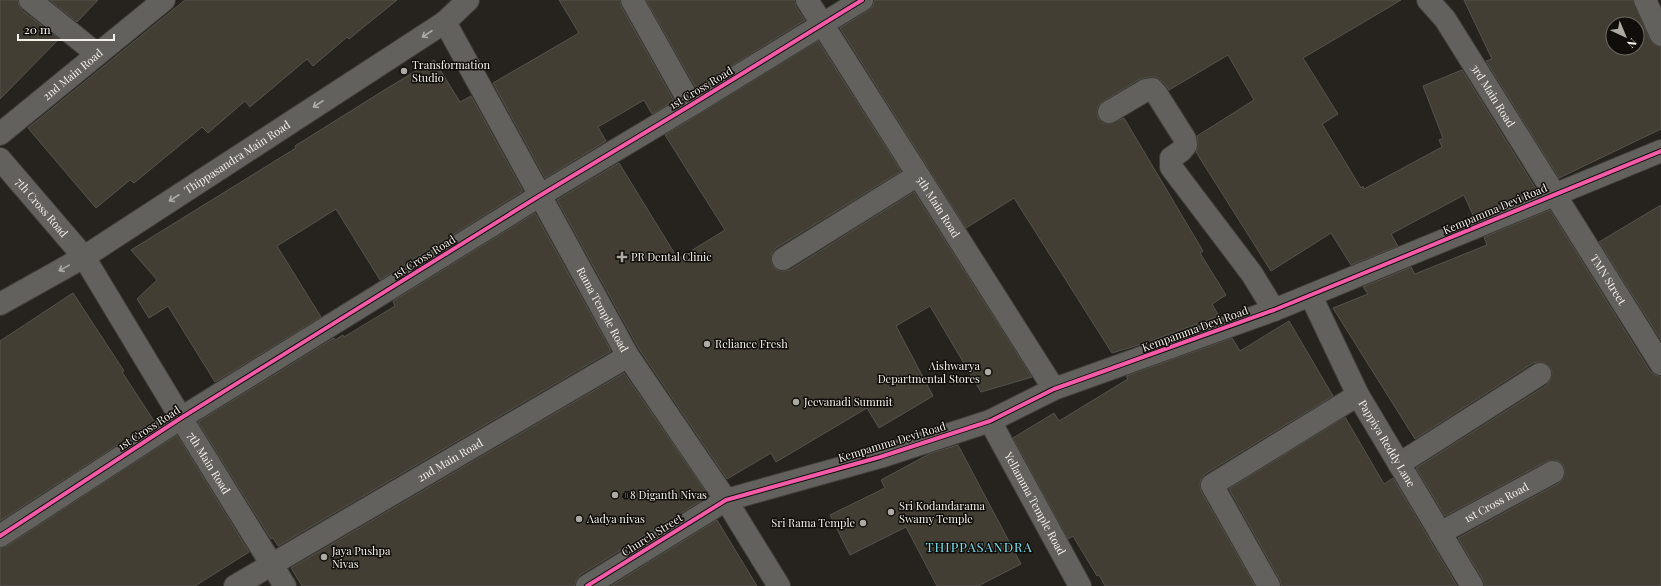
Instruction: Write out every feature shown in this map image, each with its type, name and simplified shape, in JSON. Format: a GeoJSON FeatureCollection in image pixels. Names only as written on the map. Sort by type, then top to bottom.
{"type":"FeatureCollection","features":[{"type":"Feature","properties":{"kind":"street"},"geometry":{"type":"LineString","coordinates":[[30,0],[97,54]]}},
{"type":"Feature","properties":{"kind":"street","name":"2nd Main Road"},"geometry":{"type":"LineString","coordinates":[[0,134],[164,0]]}},
{"type":"Feature","properties":{"kind":"street","name":"Thippasandra Main Road"},"geometry":{"type":"LineString","coordinates":[[0,304],[84,257],[445,22],[468,0]]}},
{"type":"Feature","properties":{"kind":"street"},"geometry":{"type":"LineString","coordinates":[[632,0],[691,105]]}},
{"type":"Feature","properties":{"kind":"street","name":"5th Main Road"},"geometry":{"type":"LineString","coordinates":[[807,0],[821,25],[1054,389]]}},
{"type":"Feature","properties":{"kind":"street","name":"1st Cross Road"},"geometry":{"type":"LineString","coordinates":[[0,536],[181,418],[539,196],[862,0]]}},
{"type":"Feature","properties":{"kind":"street","name":"3rd Main Road"},"geometry":{"type":"LineString","coordinates":[[1428,0],[1445,19],[1555,194]]}},
{"type":"Feature","properties":{"kind":"street"},"geometry":{"type":"LineString","coordinates":[[1645,0],[1661,35]]}},
{"type":"Feature","properties":{"kind":"street","name":"Rama Temple Road"},"geometry":{"type":"LineString","coordinates":[[445,22],[628,356],[726,500],[779,586]]}},
{"type":"Feature","properties":{"kind":"street"},"geometry":{"type":"LineString","coordinates":[[1109,112],[1146,90],[1152,90],[1156,93],[1185,139],[1186,145],[1181,152],[1171,158],[1171,167],[1252,274],[1274,310]]}},
{"type":"Feature","properties":{"kind":"street","name":"Kempamma Devi Road"},"geometry":{"type":"LineString","coordinates":[[726,500],[880,457],[990,421],[1054,389],[1311,296],[1661,151]]}},
{"type":"Feature","properties":{"kind":"street","name":"7th Cross Road"},"geometry":{"type":"LineString","coordinates":[[0,159],[84,257]]}},
{"type":"Feature","properties":{"kind":"street"},"geometry":{"type":"LineString","coordinates":[[783,259],[918,175]]}},
{"type":"Feature","properties":{"kind":"street","name":"TMN Street"},"geometry":{"type":"LineString","coordinates":[[1555,194],[1661,364]]}},
{"type":"Feature","properties":{"kind":"street","name":"7th Main Road"},"geometry":{"type":"LineString","coordinates":[[84,257],[285,586]]}},
{"type":"Feature","properties":{"kind":"street","name":"Pappiya Reddy Lane"},"geometry":{"type":"LineString","coordinates":[[1311,296],[1358,396],[1472,586]]}},
{"type":"Feature","properties":{"kind":"street","name":"2nd Main Road"},"geometry":{"type":"LineString","coordinates":[[235,586],[628,356]]}},
{"type":"Feature","properties":{"kind":"street"},"geometry":{"type":"LineString","coordinates":[[1399,464],[1540,374]]}},
{"type":"Feature","properties":{"kind":"street"},"geometry":{"type":"LineString","coordinates":[[1269,586],[1212,485],[1358,396]]}},
{"type":"Feature","properties":{"kind":"street","name":"Yellamma Temple Road"},"geometry":{"type":"LineString","coordinates":[[990,421],[1080,586]]}},
{"type":"Feature","properties":{"kind":"street","name":"1st Cross Road"},"geometry":{"type":"LineString","coordinates":[[1440,534],[1553,472]]}},
{"type":"Feature","properties":{"kind":"street","name":"Church Street"},"geometry":{"type":"LineString","coordinates":[[587,586],[726,500]]}},
{"type":"Feature","properties":{"kind":"building"},"geometry":{"type":"Polygon","coordinates":[[[0,0],[18,0],[22,10],[59,39],[0,99],[0,0]]]}},
{"type":"Feature","properties":{"kind":"building"},"geometry":{"type":"Polygon","coordinates":[[[50,0],[98,0],[77,22],[50,0]]]}},
{"type":"Feature","properties":{"kind":"building"},"geometry":{"type":"Polygon","coordinates":[[[185,0],[397,0],[349,39],[347,37],[313,66],[307,59],[250,107],[245,101],[208,133],[202,127],[134,183],[130,180],[96,208],[28,128],[185,0]]]}},
{"type":"Feature","properties":{"kind":"building"},"geometry":{"type":"Polygon","coordinates":[[[559,0],[620,0],[621,6],[674,101],[652,114],[644,100],[598,127],[606,141],[545,178],[493,83],[579,33],[559,0]]]}},
{"type":"Feature","properties":{"kind":"building"},"geometry":{"type":"Polygon","coordinates":[[[646,0],[795,0],[796,7],[805,20],[696,88],[646,0]]]}},
{"type":"Feature","properties":{"kind":"building"},"geometry":{"type":"Polygon","coordinates":[[[874,0],[1401,0],[1303,58],[1338,114],[1322,124],[1361,188],[1363,186],[1364,189],[1442,147],[1439,140],[1443,138],[1423,86],[1462,70],[1536,189],[1473,215],[1464,195],[1391,234],[1398,246],[1351,265],[1331,233],[1271,271],[1196,152],[1198,148],[1197,136],[1254,100],[1228,55],[1169,90],[1165,84],[1156,77],[1140,79],[1102,102],[1098,106],[1098,118],[1103,123],[1109,124],[1124,118],[1203,251],[1200,253],[1226,295],[1212,304],[1219,316],[1145,343],[1112,353],[1014,198],[966,228],[840,28],[869,10],[873,6],[874,0]]]}},
{"type":"Feature","properties":{"kind":"building"},"geometry":{"type":"Polygon","coordinates":[[[1464,0],[1633,0],[1640,16],[1605,16],[1605,56],[1645,56],[1645,28],[1654,45],[1661,47],[1661,129],[1559,178],[1486,61],[1492,59],[1464,0]]]}},
{"type":"Feature","properties":{"kind":"building"},"geometry":{"type":"Polygon","coordinates":[[[818,41],[901,171],[776,248],[772,253],[771,259],[773,266],[777,270],[790,270],[914,192],[1032,377],[981,392],[930,306],[896,326],[933,396],[879,428],[867,408],[776,462],[771,453],[727,479],[639,349],[557,200],[619,163],[678,259],[725,230],[665,135],[818,41]]]}},
{"type":"Feature","properties":{"kind":"building"},"geometry":{"type":"Polygon","coordinates":[[[434,60],[460,102],[471,96],[523,191],[380,280],[336,209],[277,246],[321,317],[215,382],[168,306],[149,318],[137,299],[157,280],[131,250],[296,148],[295,146],[434,60]]]}},
{"type":"Feature","properties":{"kind":"building"},"geometry":{"type":"Polygon","coordinates":[[[1661,205],[1661,340],[1599,242],[1661,205]]]}},
{"type":"Feature","properties":{"kind":"building"},"geometry":{"type":"Polygon","coordinates":[[[1550,210],[1650,371],[1655,375],[1661,376],[1661,586],[1484,586],[1483,580],[1458,538],[1559,483],[1563,479],[1565,473],[1564,466],[1559,461],[1547,461],[1445,516],[1416,468],[1547,385],[1551,379],[1551,368],[1545,363],[1533,363],[1415,439],[1333,308],[1368,294],[1363,287],[1411,267],[1415,274],[1487,245],[1484,237],[1550,210]]]}},
{"type":"Feature","properties":{"kind":"building"},"geometry":{"type":"Polygon","coordinates":[[[535,213],[611,351],[278,546],[273,538],[271,539],[198,422],[334,338],[335,340],[343,335],[344,337],[395,306],[393,301],[535,213]]]}},
{"type":"Feature","properties":{"kind":"building"},"geometry":{"type":"Polygon","coordinates":[[[73,293],[124,371],[122,372],[154,421],[0,521],[0,341],[73,293]]]}},
{"type":"Feature","properties":{"kind":"building"},"geometry":{"type":"Polygon","coordinates":[[[1289,321],[1333,396],[1205,474],[1201,479],[1200,485],[1201,491],[1255,586],[1105,586],[1099,575],[1097,576],[1073,536],[1068,539],[1013,438],[1054,413],[1059,421],[1128,379],[1126,376],[1232,338],[1240,351],[1289,321]]]}},
{"type":"Feature","properties":{"kind":"building"},"geometry":{"type":"Polygon","coordinates":[[[624,373],[706,492],[702,495],[704,499],[580,575],[576,580],[575,586],[302,586],[291,568],[624,373]]]}},
{"type":"Feature","properties":{"kind":"building"},"geometry":{"type":"Polygon","coordinates":[[[1345,417],[1384,484],[1393,478],[1457,586],[1281,586],[1280,580],[1229,489],[1345,417]]]}},
{"type":"Feature","properties":{"kind":"building"},"geometry":{"type":"Polygon","coordinates":[[[177,435],[249,552],[195,586],[0,586],[0,548],[7,546],[177,435]]]}},
{"type":"Feature","properties":{"kind":"building"},"geometry":{"type":"Polygon","coordinates":[[[958,445],[1021,564],[978,586],[937,586],[906,527],[850,555],[830,515],[885,488],[881,480],[931,453],[958,445]]]}},
{"type":"Feature","properties":{"kind":"building"},"geometry":{"type":"Polygon","coordinates":[[[717,520],[757,586],[611,586],[717,520]]]}},
{"type":"Feature","properties":{"kind":"cycle path"},"geometry":{"type":"LineString","coordinates":[[0,536],[181,418],[539,196],[862,0]]}},
{"type":"Feature","properties":{"kind":"cycle path"},"geometry":{"type":"LineString","coordinates":[[587,586],[726,500],[880,457],[990,421],[1054,389],[1274,310],[1661,151]]}},
{"type":"Feature","properties":{"kind":"place","name":"Transformation Studio"},"geometry":{"type":"Point","coordinates":[404,71]}},
{"type":"Feature","properties":{"kind":"place","name":"PR Dental Clinic"},"geometry":{"type":"Point","coordinates":[622,257]}},
{"type":"Feature","properties":{"kind":"place","name":"Reliance Fresh"},"geometry":{"type":"Point","coordinates":[707,344]}},
{"type":"Feature","properties":{"kind":"place","name":"Aishwarya Departmental Stores"},"geometry":{"type":"Point","coordinates":[988,372]}},
{"type":"Feature","properties":{"kind":"place","name":"Jeevanadi Summit"},"geometry":{"type":"Point","coordinates":[796,402]}},
{"type":"Feature","properties":{"kind":"place","name":"#8 Diganth Nivas"},"geometry":{"type":"Point","coordinates":[615,495]}},
{"type":"Feature","properties":{"kind":"place","name":"Sri Kodandarama Swamy Temple"},"geometry":{"type":"Point","coordinates":[891,512]}},
{"type":"Feature","properties":{"kind":"place","name":"Aadya nivas"},"geometry":{"type":"Point","coordinates":[579,519]}},
{"type":"Feature","properties":{"kind":"place","name":"Sri Rama Temple"},"geometry":{"type":"Point","coordinates":[863,523]}},
{"type":"Feature","properties":{"kind":"place","name":"Jaya Pushpa Nivas"},"geometry":{"type":"Point","coordinates":[324,557]}},
{"type":"Feature","properties":{"kind":"district","name":"THIPPASANDRA"},"geometry":{"type":"Point","coordinates":[979,547]}}]}
